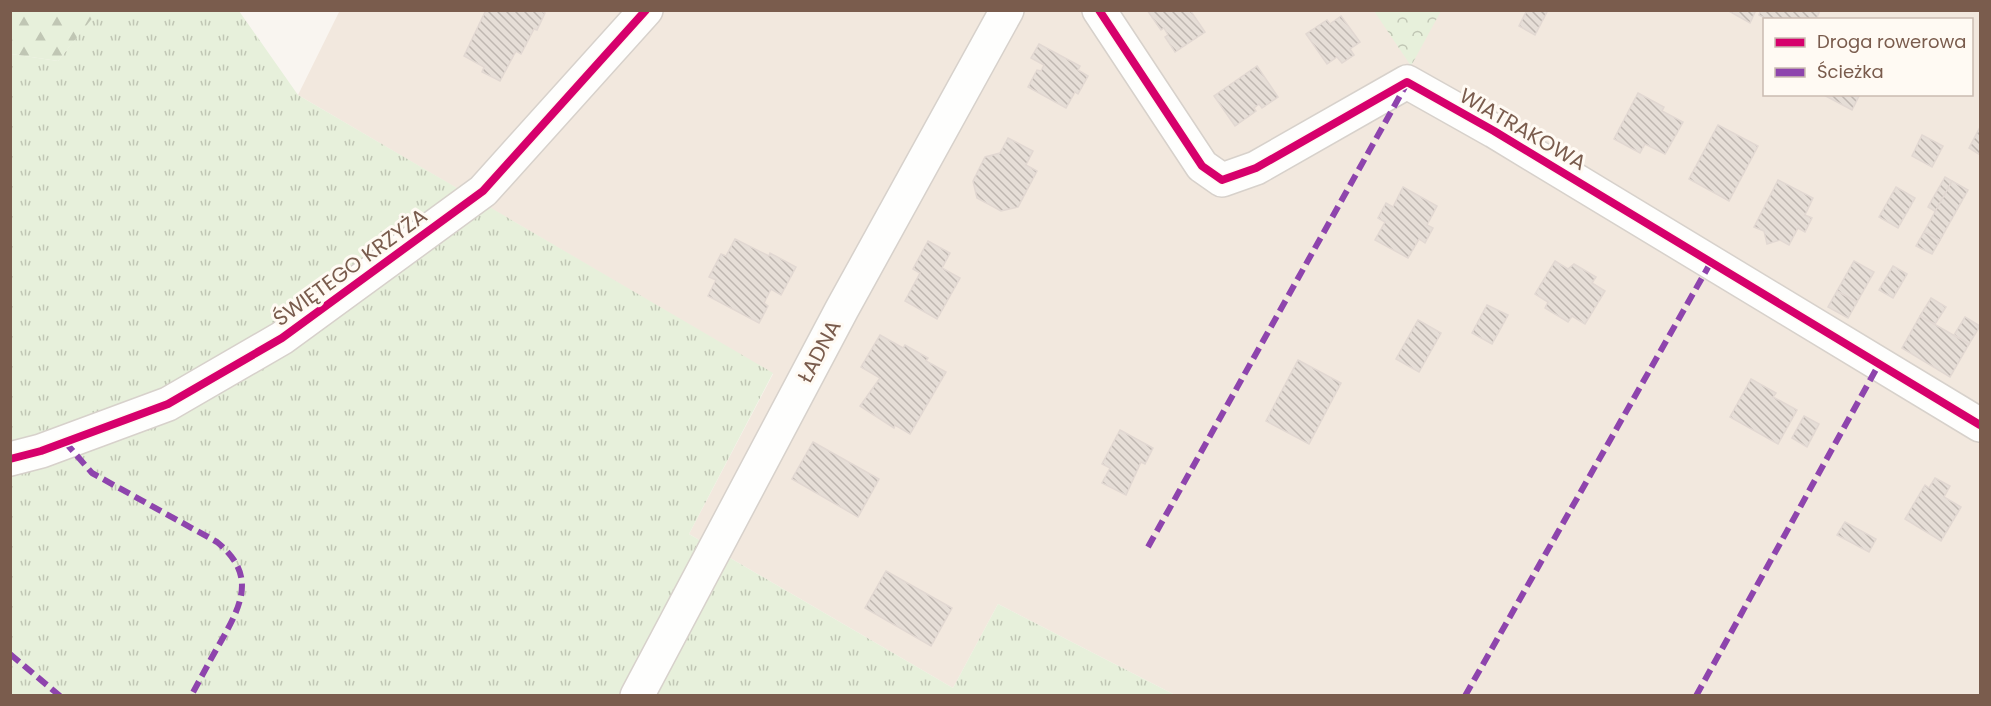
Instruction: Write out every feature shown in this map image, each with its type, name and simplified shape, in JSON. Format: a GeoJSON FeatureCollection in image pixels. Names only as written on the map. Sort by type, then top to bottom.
{"type":"FeatureCollection","features":[{"type":"Feature","properties":{"kind":"street","name":"ŚWIĘTEGO KRZYŻA"},"geometry":{"type":"LineString","coordinates":[[10,459],[41,452],[168,404],[282,338],[483,191],[646,10]]}},
{"type":"Feature","properties":{"kind":"street","name":"ŁADNA"},"geometry":{"type":"LineString","coordinates":[[637,696],[842,309],[1007,10]]}},
{"type":"Feature","properties":{"kind":"street","name":"WIATRAKOWA"},"geometry":{"type":"LineString","coordinates":[[1099,10],[1202,166],[1222,180],[1256,168],[1407,82],[1504,137],[1980,425]]}},
{"type":"Feature","properties":{"kind":"shaded area"},"geometry":{"type":"Polygon","coordinates":[[[340,10],[1980,11],[1980,695],[1175,695],[998,604],[953,688],[689,534],[773,374],[298,95],[340,10]]]}},
{"type":"Feature","properties":{"kind":"green space"},"geometry":{"type":"Polygon","coordinates":[[[11,10],[98,11],[58,61],[11,54],[11,10]]]}},
{"type":"Feature","properties":{"kind":"green space"},"geometry":{"type":"Polygon","coordinates":[[[98,10],[239,11],[298,95],[773,373],[689,534],[953,688],[998,604],[1175,695],[11,696],[11,54],[58,61],[98,10]]]}},
{"type":"Feature","properties":{"kind":"green space"},"geometry":{"type":"Polygon","coordinates":[[[1374,11],[1441,11],[1411,66],[1374,11]]]}},
{"type":"Feature","properties":{"kind":"building"},"geometry":{"type":"Polygon","coordinates":[[[486,10],[540,10],[545,13],[521,54],[516,51],[500,81],[482,72],[484,67],[464,56],[486,10]]]}},
{"type":"Feature","properties":{"kind":"building"},"geometry":{"type":"Polygon","coordinates":[[[1147,10],[1190,10],[1205,32],[1175,52],[1165,37],[1168,35],[1164,28],[1161,30],[1147,10]]]}},
{"type":"Feature","properties":{"kind":"building"},"geometry":{"type":"Polygon","coordinates":[[[1527,10],[1548,10],[1535,35],[1519,26],[1527,10]]]}},
{"type":"Feature","properties":{"kind":"building"},"geometry":{"type":"Polygon","coordinates":[[[1727,10],[1756,10],[1750,23],[1727,10]]]}},
{"type":"Feature","properties":{"kind":"building"},"geometry":{"type":"Polygon","coordinates":[[[1761,10],[1820,10],[1817,18],[1764,18],[1759,15],[1761,10]]]}},
{"type":"Feature","properties":{"kind":"building"},"geometry":{"type":"Polygon","coordinates":[[[1341,16],[1360,42],[1350,49],[1354,55],[1342,63],[1337,57],[1327,64],[1306,34],[1327,20],[1330,24],[1341,16]]]}},
{"type":"Feature","properties":{"kind":"building"},"geometry":{"type":"Polygon","coordinates":[[[1039,44],[1080,66],[1078,70],[1088,76],[1078,94],[1075,92],[1066,108],[1028,87],[1037,70],[1041,71],[1044,65],[1031,58],[1039,44]]]}},
{"type":"Feature","properties":{"kind":"building"},"geometry":{"type":"Polygon","coordinates":[[[1257,66],[1278,97],[1262,108],[1259,104],[1254,108],[1256,111],[1235,126],[1214,96],[1257,66]]]}},
{"type":"Feature","properties":{"kind":"building"},"geometry":{"type":"Polygon","coordinates":[[[1638,93],[1664,107],[1662,111],[1683,122],[1665,154],[1645,144],[1640,153],[1614,139],[1638,93]]]}},
{"type":"Feature","properties":{"kind":"building"},"geometry":{"type":"Polygon","coordinates":[[[1826,96],[1859,96],[1852,110],[1826,96]]]}},
{"type":"Feature","properties":{"kind":"building"},"geometry":{"type":"Polygon","coordinates":[[[1718,125],[1758,146],[1729,201],[1689,179],[1718,125]]]}},
{"type":"Feature","properties":{"kind":"building"},"geometry":{"type":"Polygon","coordinates":[[[1980,127],[1980,155],[1969,148],[1980,127]]]}},
{"type":"Feature","properties":{"kind":"building"},"geometry":{"type":"Polygon","coordinates":[[[1922,135],[1943,146],[1932,167],[1912,156],[1922,135]]]}},
{"type":"Feature","properties":{"kind":"building"},"geometry":{"type":"Polygon","coordinates":[[[1008,138],[1033,151],[1026,165],[1037,171],[1018,207],[1001,211],[977,198],[973,181],[985,157],[1000,153],[1008,138]]]}},
{"type":"Feature","properties":{"kind":"building"},"geometry":{"type":"Polygon","coordinates":[[[1945,177],[1952,181],[1936,212],[1928,207],[1945,177]]]}},
{"type":"Feature","properties":{"kind":"building"},"geometry":{"type":"Polygon","coordinates":[[[1778,180],[1813,198],[1805,215],[1812,218],[1805,232],[1798,228],[1789,245],[1780,240],[1767,244],[1764,231],[1754,227],[1778,180]]]}},
{"type":"Feature","properties":{"kind":"building"},"geometry":{"type":"Polygon","coordinates":[[[1952,181],[1968,190],[1940,240],[1924,232],[1952,181]]]}},
{"type":"Feature","properties":{"kind":"building"},"geometry":{"type":"Polygon","coordinates":[[[1403,187],[1437,206],[1427,225],[1433,228],[1425,243],[1419,239],[1408,258],[1375,240],[1385,222],[1378,218],[1386,203],[1393,207],[1403,187]]]}},
{"type":"Feature","properties":{"kind":"building"},"geometry":{"type":"Polygon","coordinates":[[[1896,187],[1915,198],[1898,228],[1879,217],[1896,187]]]}},
{"type":"Feature","properties":{"kind":"building"},"geometry":{"type":"Polygon","coordinates":[[[1924,232],[1940,240],[1932,254],[1916,246],[1924,232]]]}},
{"type":"Feature","properties":{"kind":"building"},"geometry":{"type":"Polygon","coordinates":[[[735,239],[769,256],[770,253],[796,267],[781,295],[771,289],[764,303],[768,306],[759,323],[708,296],[716,280],[709,277],[721,254],[726,256],[735,239]]]}},
{"type":"Feature","properties":{"kind":"building"},"geometry":{"type":"Polygon","coordinates":[[[928,241],[950,253],[942,268],[960,278],[937,319],[905,301],[920,273],[913,269],[928,241]]]}},
{"type":"Feature","properties":{"kind":"building"},"geometry":{"type":"Polygon","coordinates":[[[1555,261],[1568,269],[1574,264],[1596,277],[1592,283],[1605,291],[1585,324],[1572,316],[1568,322],[1545,308],[1548,302],[1535,294],[1555,261]]]}},
{"type":"Feature","properties":{"kind":"building"},"geometry":{"type":"Polygon","coordinates":[[[1854,261],[1874,272],[1857,302],[1837,291],[1854,261]]]}},
{"type":"Feature","properties":{"kind":"building"},"geometry":{"type":"Polygon","coordinates":[[[1893,266],[1907,274],[1893,298],[1879,290],[1893,266]]]}},
{"type":"Feature","properties":{"kind":"building"},"geometry":{"type":"Polygon","coordinates":[[[1837,291],[1857,302],[1848,318],[1828,307],[1837,291]]]}},
{"type":"Feature","properties":{"kind":"building"},"geometry":{"type":"Polygon","coordinates":[[[1931,298],[1946,307],[1935,324],[1920,316],[1931,298]]]}},
{"type":"Feature","properties":{"kind":"building"},"geometry":{"type":"Polygon","coordinates":[[[1487,305],[1508,315],[1492,344],[1472,333],[1487,305]]]}},
{"type":"Feature","properties":{"kind":"building"},"geometry":{"type":"Polygon","coordinates":[[[1920,316],[1969,344],[1950,377],[1902,348],[1920,316]]]}},
{"type":"Feature","properties":{"kind":"building"},"geometry":{"type":"Polygon","coordinates":[[[1965,317],[1980,326],[1969,344],[1954,335],[1965,317]]]}},
{"type":"Feature","properties":{"kind":"building"},"geometry":{"type":"Polygon","coordinates":[[[1418,320],[1441,333],[1419,372],[1396,359],[1418,320]]]}},
{"type":"Feature","properties":{"kind":"building"},"geometry":{"type":"Polygon","coordinates":[[[880,335],[903,348],[905,345],[928,358],[926,361],[946,372],[910,434],[895,425],[894,428],[860,406],[880,378],[861,367],[880,335]]]}},
{"type":"Feature","properties":{"kind":"building"},"geometry":{"type":"Polygon","coordinates":[[[1298,360],[1341,383],[1309,444],[1266,421],[1298,360]]]}},
{"type":"Feature","properties":{"kind":"building"},"geometry":{"type":"Polygon","coordinates":[[[1751,379],[1776,393],[1773,397],[1797,410],[1778,444],[1730,417],[1751,379]]]}},
{"type":"Feature","properties":{"kind":"building"},"geometry":{"type":"Polygon","coordinates":[[[1804,416],[1819,424],[1807,447],[1792,438],[1804,416]]]}},
{"type":"Feature","properties":{"kind":"building"},"geometry":{"type":"Polygon","coordinates":[[[1120,430],[1153,448],[1145,464],[1141,462],[1126,495],[1102,483],[1110,468],[1102,464],[1120,430]]]}},
{"type":"Feature","properties":{"kind":"building"},"geometry":{"type":"Polygon","coordinates":[[[813,442],[879,479],[858,517],[792,479],[813,442]]]}},
{"type":"Feature","properties":{"kind":"building"},"geometry":{"type":"Polygon","coordinates":[[[1935,478],[1950,486],[1944,497],[1961,507],[1941,541],[1905,519],[1925,485],[1929,488],[1935,478]]]}},
{"type":"Feature","properties":{"kind":"building"},"geometry":{"type":"Polygon","coordinates":[[[1845,522],[1876,539],[1869,552],[1837,535],[1845,522]]]}},
{"type":"Feature","properties":{"kind":"building"},"geometry":{"type":"Polygon","coordinates":[[[886,571],[952,608],[931,646],[865,608],[886,571]]]}},
{"type":"Feature","properties":{"kind":"marked path"},"geometry":{"type":"LineString","coordinates":[[1148,547],[1406,85]]}},
{"type":"Feature","properties":{"kind":"marked path"},"geometry":{"type":"LineString","coordinates":[[1465,696],[1711,262]]}},
{"type":"Feature","properties":{"kind":"marked path"},"geometry":{"type":"LineString","coordinates":[[1696,696],[1879,364]]}},
{"type":"Feature","properties":{"kind":"marked path"},"geometry":{"type":"LineString","coordinates":[[65,442],[92,473],[217,542],[230,554],[237,566],[242,590],[239,603],[228,629],[191,696]]}},
{"type":"Feature","properties":{"kind":"marked path"},"geometry":{"type":"LineString","coordinates":[[10,654],[60,696]]}},
{"type":"Feature","properties":{"kind":"cycle path"},"geometry":{"type":"LineString","coordinates":[[10,459],[41,451],[168,404],[282,338],[483,191],[646,10]]}},
{"type":"Feature","properties":{"kind":"cycle path"},"geometry":{"type":"LineString","coordinates":[[1099,10],[1202,166],[1222,180],[1256,168],[1407,82],[1494,131],[1980,425]]}}]}
